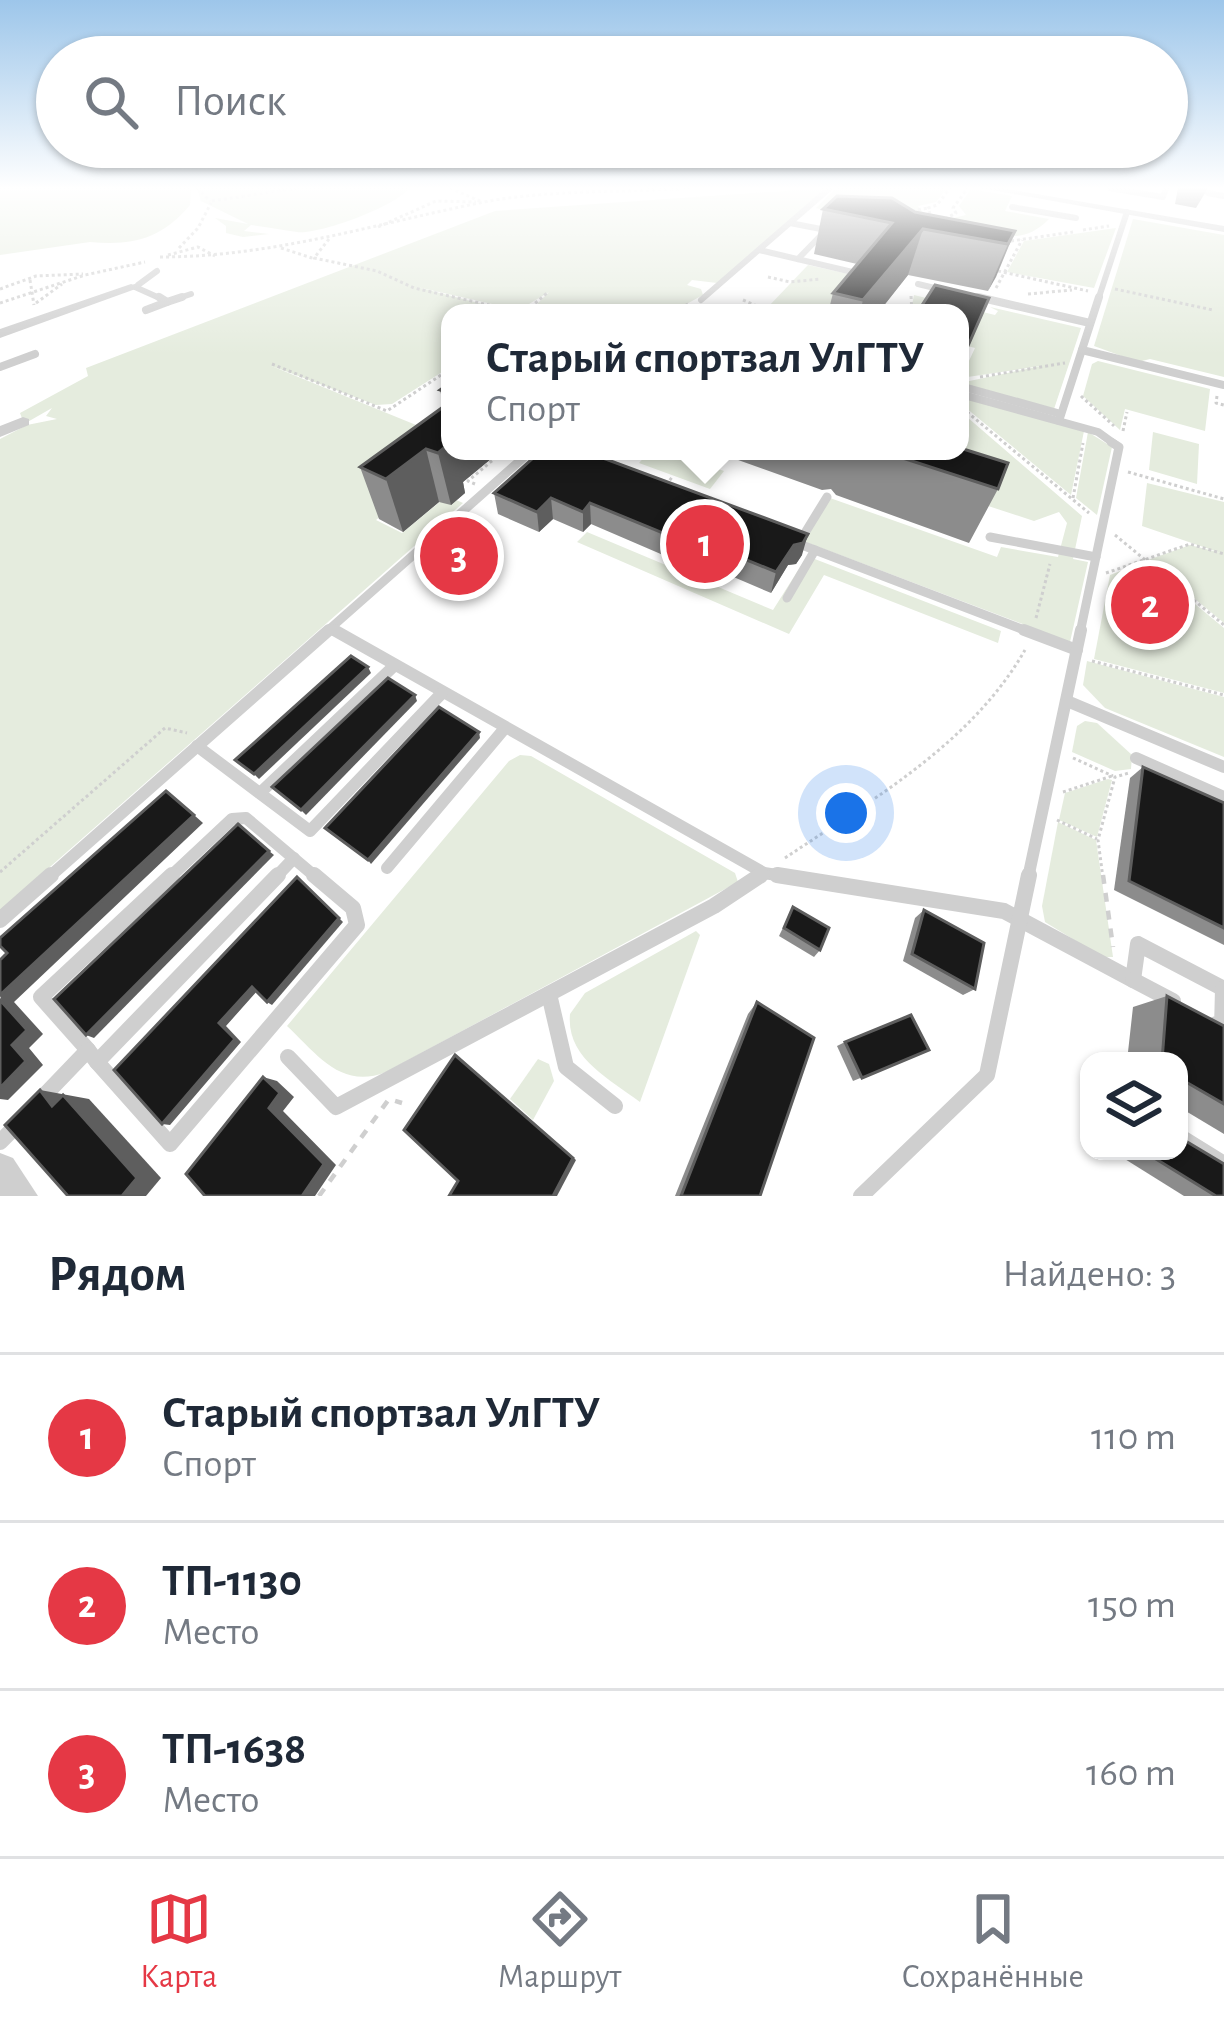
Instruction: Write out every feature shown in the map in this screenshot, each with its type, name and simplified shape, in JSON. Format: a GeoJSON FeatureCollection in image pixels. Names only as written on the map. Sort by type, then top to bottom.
{"type":"FeatureCollection","features":[{"type":"Feature","properties":{"kind":"street"},"geometry":{"type":"LineString","coordinates":[[0,334],[135,287]]}},
{"type":"Feature","properties":{"kind":"street"},"geometry":{"type":"LineString","coordinates":[[0,432],[23,422]]}},
{"type":"Feature","properties":{"kind":"street"},"geometry":{"type":"LineString","coordinates":[[0,1172],[19,1196]]}},
{"type":"Feature","properties":{"kind":"lane"},"geometry":{"type":"LineString","coordinates":[[701,300],[766,244]]}},
{"type":"Feature","properties":{"kind":"lane"},"geometry":{"type":"LineString","coordinates":[[798,259],[813,244]]}},
{"type":"Feature","properties":{"kind":"lane"},"geometry":{"type":"LineString","coordinates":[[1060,417],[1116,244]]}},
{"type":"Feature","properties":{"kind":"lane"},"geometry":{"type":"LineString","coordinates":[[759,250],[864,274]]}},
{"type":"Feature","properties":{"kind":"lane"},"geometry":{"type":"LineString","coordinates":[[135,287],[158,271]]}},
{"type":"Feature","properties":{"kind":"lane"},"geometry":{"type":"LineString","coordinates":[[918,284],[953,292]]}},
{"type":"Feature","properties":{"kind":"lane"},"geometry":{"type":"LineString","coordinates":[[135,287],[167,302]]}},
{"type":"Feature","properties":{"kind":"lane"},"geometry":{"type":"LineString","coordinates":[[146,310],[191,294]]}},
{"type":"Feature","properties":{"kind":"lane"},"geometry":{"type":"LineString","coordinates":[[971,296],[1090,323]]}},
{"type":"Feature","properties":{"kind":"lane"},"geometry":{"type":"LineString","coordinates":[[1082,350],[1224,385]]}},
{"type":"Feature","properties":{"kind":"lane"},"geometry":{"type":"LineString","coordinates":[[1,366],[35,355]]}},
{"type":"Feature","properties":{"kind":"lane"},"geometry":{"type":"LineString","coordinates":[[861,1196],[987,1075],[1119,447],[1060,417],[969,392]]}},
{"type":"Feature","properties":{"kind":"lane"},"geometry":{"type":"LineString","coordinates":[[0,920],[521,460]]}},
{"type":"Feature","properties":{"kind":"lane"},"geometry":{"type":"LineString","coordinates":[[798,543],[827,497]]}},
{"type":"Feature","properties":{"kind":"lane"},"geometry":{"type":"LineString","coordinates":[[439,532],[479,552]]}},
{"type":"Feature","properties":{"kind":"lane"},"geometry":{"type":"LineString","coordinates":[[778,536],[1077,654]]}},
{"type":"Feature","properties":{"kind":"lane"},"geometry":{"type":"LineString","coordinates":[[990,538],[1054,549],[1095,564]]}},
{"type":"Feature","properties":{"kind":"lane"},"geometry":{"type":"LineString","coordinates":[[787,598],[815,550]]}},
{"type":"Feature","properties":{"kind":"lane"},"geometry":{"type":"LineString","coordinates":[[331,628],[764,873],[1004,911],[1187,1009]]}},
{"type":"Feature","properties":{"kind":"lane"},"geometry":{"type":"LineString","coordinates":[[260,793],[395,665]]}},
{"type":"Feature","properties":{"kind":"lane"},"geometry":{"type":"LineString","coordinates":[[201,742],[310,831],[442,692]]}},
{"type":"Feature","properties":{"kind":"lane"},"geometry":{"type":"LineString","coordinates":[[1067,701],[1224,767]]}},
{"type":"Feature","properties":{"kind":"lane"},"geometry":{"type":"LineString","coordinates":[[387,868],[505,728]]}},
{"type":"Feature","properties":{"kind":"lane"},"geometry":{"type":"LineString","coordinates":[[1136,758],[1224,797]]}},
{"type":"Feature","properties":{"kind":"lane"},"geometry":{"type":"LineString","coordinates":[[246,818],[353,908],[356,926],[170,1144],[93,1056],[40,997],[232,820],[246,818]]}},
{"type":"Feature","properties":{"kind":"lane"},"geometry":{"type":"LineString","coordinates":[[0,1142],[294,858]]}},
{"type":"Feature","properties":{"kind":"lane"},"geometry":{"type":"LineString","coordinates":[[288,1057],[336,1107],[714,906],[764,873]]}},
{"type":"Feature","properties":{"kind":"lane"},"geometry":{"type":"LineString","coordinates":[[1125,976],[1138,944],[1224,989],[1222,1028],[1204,1018]]}},
{"type":"Feature","properties":{"kind":"lane"},"geometry":{"type":"LineString","coordinates":[[549,994],[566,1067],[614,1106]]}},
{"type":"Feature","properties":{"kind":"lane"},"geometry":{"type":"LineString","coordinates":[[1188,1142],[1224,1164]]}},
{"type":"Feature","properties":{"kind":"path"},"geometry":{"type":"LineString","coordinates":[[176,252],[184,244]]}},
{"type":"Feature","properties":{"kind":"path"},"geometry":{"type":"LineString","coordinates":[[167,255],[217,257],[294,244]]}},
{"type":"Feature","properties":{"kind":"path"},"geometry":{"type":"LineString","coordinates":[[314,258],[325,244]]}},
{"type":"Feature","properties":{"kind":"path"},"geometry":{"type":"LineString","coordinates":[[990,299],[1019,244]]}},
{"type":"Feature","properties":{"kind":"path"},"geometry":{"type":"LineString","coordinates":[[278,246],[350,269],[376,271],[414,288],[484,304]]}},
{"type":"Feature","properties":{"kind":"path"},"geometry":{"type":"LineString","coordinates":[[0,303],[85,275],[198,247],[217,257]]}},
{"type":"Feature","properties":{"kind":"path"},"geometry":{"type":"LineString","coordinates":[[997,271],[1079,289]]}},
{"type":"Feature","properties":{"kind":"path"},"geometry":{"type":"LineString","coordinates":[[0,289],[66,272],[85,275]]}},
{"type":"Feature","properties":{"kind":"path"},"geometry":{"type":"LineString","coordinates":[[768,277],[790,282],[864,274]]}},
{"type":"Feature","properties":{"kind":"path"},"geometry":{"type":"LineString","coordinates":[[31,278],[34,304],[48,317]]}},
{"type":"Feature","properties":{"kind":"path"},"geometry":{"type":"LineString","coordinates":[[34,304],[68,280]]}},
{"type":"Feature","properties":{"kind":"path"},"geometry":{"type":"LineString","coordinates":[[990,299],[1101,290],[1213,310]]}},
{"type":"Feature","properties":{"kind":"path"},"geometry":{"type":"LineString","coordinates":[[534,304],[547,293]]}},
{"type":"Feature","properties":{"kind":"path"},"geometry":{"type":"LineString","coordinates":[[911,295],[912,304]]}},
{"type":"Feature","properties":{"kind":"path"},"geometry":{"type":"LineString","coordinates":[[742,300],[751,304]]}},
{"type":"Feature","properties":{"kind":"path"},"geometry":{"type":"LineString","coordinates":[[982,376],[1078,361]]}},
{"type":"Feature","properties":{"kind":"path"},"geometry":{"type":"LineString","coordinates":[[272,364],[387,411],[441,375]]}},
{"type":"Feature","properties":{"kind":"path"},"geometry":{"type":"LineString","coordinates":[[1217,398],[1216,403],[1224,405]]}},
{"type":"Feature","properties":{"kind":"path"},"geometry":{"type":"LineString","coordinates":[[1122,433],[1127,412]]}},
{"type":"Feature","properties":{"kind":"path"},"geometry":{"type":"LineString","coordinates":[[1073,500],[1086,429]]}},
{"type":"Feature","properties":{"kind":"path"},"geometry":{"type":"LineString","coordinates":[[488,489],[468,481],[493,460]]}},
{"type":"Feature","properties":{"kind":"path"},"geometry":{"type":"LineString","coordinates":[[1115,468],[1224,500]]}},
{"type":"Feature","properties":{"kind":"path"},"geometry":{"type":"LineString","coordinates":[[661,491],[673,476]]}},
{"type":"Feature","properties":{"kind":"path"},"geometry":{"type":"LineString","coordinates":[[1095,564],[1106,574],[1190,544],[1224,554]]}},
{"type":"Feature","properties":{"kind":"path"},"geometry":{"type":"LineString","coordinates":[[764,873],[960,731],[1018,664],[1032,633],[1054,549]]}},
{"type":"Feature","properties":{"kind":"path"},"geometry":{"type":"LineString","coordinates":[[1077,654],[1224,695]]}},
{"type":"Feature","properties":{"kind":"path"},"geometry":{"type":"LineString","coordinates":[[0,872],[165,728],[201,742]]}},
{"type":"Feature","properties":{"kind":"path"},"geometry":{"type":"LineString","coordinates":[[1057,751],[1114,777]]}},
{"type":"Feature","properties":{"kind":"path"},"geometry":{"type":"LineString","coordinates":[[1047,797],[1134,771],[1136,758]]}},
{"type":"Feature","properties":{"kind":"path"},"geometry":{"type":"LineString","coordinates":[[1114,777],[1099,840],[1125,976]]}},
{"type":"Feature","properties":{"kind":"path"},"geometry":{"type":"LineString","coordinates":[[1044,814],[1099,840]]}},
{"type":"Feature","properties":{"kind":"path"},"geometry":{"type":"LineString","coordinates":[[319,1196],[389,1099],[402,1103]]}},
{"type":"Feature","properties":{"kind":"shaded area"},"geometry":{"type":"Polygon","coordinates":[[[0,244],[77,244],[0,255],[0,244]]]}},
{"type":"Feature","properties":{"kind":"shaded area"},"geometry":{"type":"Polygon","coordinates":[[[410,244],[762,244],[717,283],[692,280],[687,285],[701,289],[703,295],[686,304],[537,304],[549,292],[529,304],[492,304],[417,287],[482,304],[441,304],[441,373],[392,404],[376,405],[269,365],[421,427],[441,444],[441,460],[450,460],[376,520],[402,533],[447,496],[463,503],[0,911],[0,439],[27,425],[57,419],[46,416],[52,408],[24,424],[20,413],[88,376],[86,368],[410,244]]]}},
{"type":"Feature","properties":{"kind":"shaded area"},"geometry":{"type":"Polygon","coordinates":[[[1022,244],[1110,244],[1094,288],[1007,272],[1022,244]]]}},
{"type":"Feature","properties":{"kind":"shaded area"},"geometry":{"type":"Polygon","coordinates":[[[1125,244],[1224,244],[1224,377],[1150,359],[1138,362],[1094,346],[1125,244]]]}},
{"type":"Feature","properties":{"kind":"shaded area"},"geometry":{"type":"Polygon","coordinates":[[[808,265],[853,275],[835,304],[771,304],[808,265]]]}},
{"type":"Feature","properties":{"kind":"shaded area"},"geometry":{"type":"Polygon","coordinates":[[[914,295],[950,304],[912,304],[914,295]]]}},
{"type":"Feature","properties":{"kind":"shaded area"},"geometry":{"type":"Polygon","coordinates":[[[990,307],[1081,328],[1054,409],[969,385],[969,381],[1041,366],[969,377],[975,348],[969,346],[969,309],[995,315],[998,311],[990,307]]]}},
{"type":"Feature","properties":{"kind":"shaded area"},"geometry":{"type":"Polygon","coordinates":[[[1098,361],[1210,389],[1205,431],[1125,409],[1120,430],[1083,396],[1092,364],[1098,361]]]}},
{"type":"Feature","properties":{"kind":"shaded area"},"geometry":{"type":"Polygon","coordinates":[[[969,399],[1084,431],[1071,495],[969,410],[969,399]]]}},
{"type":"Feature","properties":{"kind":"shaded area"},"geometry":{"type":"Polygon","coordinates":[[[969,419],[1082,516],[1073,559],[1088,562],[1070,642],[803,541],[830,498],[997,557],[1001,547],[1058,557],[1067,523],[1059,512],[1034,521],[976,502],[963,460],[969,460],[969,419]]]}},
{"type":"Feature","properties":{"kind":"shaded area"},"geometry":{"type":"Polygon","coordinates":[[[1088,432],[1112,447],[1097,515],[1076,498],[1088,432]]]}},
{"type":"Feature","properties":{"kind":"shaded area"},"geometry":{"type":"Polygon","coordinates":[[[1153,432],[1199,444],[1197,484],[1149,470],[1153,432]]]}},
{"type":"Feature","properties":{"kind":"shaded area"},"geometry":{"type":"Polygon","coordinates":[[[693,460],[724,471],[710,489],[639,463],[693,460]]]}},
{"type":"Feature","properties":{"kind":"shaded area"},"geometry":{"type":"Polygon","coordinates":[[[1147,483],[1224,502],[1224,623],[1148,560],[1190,545],[1221,553],[1142,526],[1147,483]]]}},
{"type":"Feature","properties":{"kind":"shaded area"},"geometry":{"type":"Polygon","coordinates":[[[587,532],[773,610],[807,556],[1001,631],[998,643],[824,575],[789,634],[577,542],[587,532]]]}},
{"type":"Feature","properties":{"kind":"shaded area"},"geometry":{"type":"Polygon","coordinates":[[[1144,562],[1224,628],[1224,693],[1094,659],[1110,575],[1144,562]]]}},
{"type":"Feature","properties":{"kind":"shaded area"},"geometry":{"type":"Polygon","coordinates":[[[1087,661],[1224,697],[1224,757],[1105,708],[1083,685],[1087,661]]]}},
{"type":"Feature","properties":{"kind":"shaded area"},"geometry":{"type":"Polygon","coordinates":[[[1085,721],[1097,723],[1132,755],[1131,769],[1115,771],[1072,752],[1077,726],[1085,721]]]}},
{"type":"Feature","properties":{"kind":"shaded area"},"geometry":{"type":"Polygon","coordinates":[[[531,756],[735,873],[738,882],[386,1072],[370,1076],[343,1073],[287,1026],[509,761],[531,756]]]}},
{"type":"Feature","properties":{"kind":"shaded area"},"geometry":{"type":"Polygon","coordinates":[[[1112,780],[1097,837],[1059,820],[1065,793],[1112,780]]]}},
{"type":"Feature","properties":{"kind":"shaded area"},"geometry":{"type":"Polygon","coordinates":[[[1058,822],[1096,840],[1113,957],[1102,957],[1045,922],[1042,906],[1058,822]]]}},
{"type":"Feature","properties":{"kind":"shaded area"},"geometry":{"type":"Polygon","coordinates":[[[696,931],[700,935],[640,1102],[582,1055],[570,1014],[585,993],[696,931]]]}},
{"type":"Feature","properties":{"kind":"shaded area"},"geometry":{"type":"Polygon","coordinates":[[[538,1059],[549,1064],[554,1081],[533,1120],[510,1099],[538,1059]]]}},
{"type":"Feature","properties":{"kind":"building"},"geometry":{"type":"Polygon","coordinates":[[[874,244],[910,244],[863,300],[833,293],[874,244]]]}},
{"type":"Feature","properties":{"kind":"building"},"geometry":{"type":"Polygon","coordinates":[[[935,285],[989,298],[969,344],[969,304],[923,304],[935,285]]]}},
{"type":"Feature","properties":{"kind":"building"},"geometry":{"type":"Polygon","coordinates":[[[441,408],[438,453],[426,449],[386,479],[360,467],[441,408]]]}},
{"type":"Feature","properties":{"kind":"building"},"geometry":{"type":"Polygon","coordinates":[[[969,451],[1008,463],[998,489],[909,460],[969,460],[969,451]]]}},
{"type":"Feature","properties":{"kind":"building"},"geometry":{"type":"Polygon","coordinates":[[[531,460],[608,460],[808,534],[803,543],[794,545],[776,572],[691,537],[687,543],[590,503],[583,512],[551,498],[537,512],[494,493],[531,460]]]}},
{"type":"Feature","properties":{"kind":"building"},"geometry":{"type":"Polygon","coordinates":[[[448,536],[470,546],[461,554],[439,544],[448,536]]]}},
{"type":"Feature","properties":{"kind":"building"},"geometry":{"type":"Polygon","coordinates":[[[351,656],[368,667],[254,774],[235,760],[351,656]]]}},
{"type":"Feature","properties":{"kind":"building"},"geometry":{"type":"Polygon","coordinates":[[[388,678],[415,695],[301,810],[272,787],[388,678]]]}},
{"type":"Feature","properties":{"kind":"building"},"geometry":{"type":"Polygon","coordinates":[[[439,707],[479,732],[368,860],[325,828],[439,707]]]}},
{"type":"Feature","properties":{"kind":"building"},"geometry":{"type":"Polygon","coordinates":[[[1143,767],[1224,803],[1224,928],[1129,881],[1143,767]]]}},
{"type":"Feature","properties":{"kind":"building"},"geometry":{"type":"Polygon","coordinates":[[[166,791],[194,815],[0,995],[0,960],[7,953],[0,938],[166,791]]]}},
{"type":"Feature","properties":{"kind":"building"},"geometry":{"type":"Polygon","coordinates":[[[238,824],[269,851],[86,1035],[54,999],[238,824]]]}},
{"type":"Feature","properties":{"kind":"building"},"geometry":{"type":"Polygon","coordinates":[[[297,877],[339,918],[267,1002],[252,987],[219,1023],[235,1039],[162,1124],[114,1070],[297,877]]]}},
{"type":"Feature","properties":{"kind":"building"},"geometry":{"type":"Polygon","coordinates":[[[793,907],[829,928],[820,950],[784,928],[793,907]]]}},
{"type":"Feature","properties":{"kind":"building"},"geometry":{"type":"Polygon","coordinates":[[[924,910],[984,943],[975,989],[912,954],[924,910]]]}},
{"type":"Feature","properties":{"kind":"building"},"geometry":{"type":"Polygon","coordinates":[[[1167,996],[1224,1026],[1224,1104],[1188,1083],[1188,1052],[1163,1052],[1167,996]]]}},
{"type":"Feature","properties":{"kind":"building"},"geometry":{"type":"Polygon","coordinates":[[[0,1000],[27,1030],[12,1045],[26,1061],[0,1088],[0,1000]]]}},
{"type":"Feature","properties":{"kind":"building"},"geometry":{"type":"Polygon","coordinates":[[[757,1002],[814,1038],[760,1196],[681,1196],[757,1002]]]}},
{"type":"Feature","properties":{"kind":"building"},"geometry":{"type":"Polygon","coordinates":[[[911,1015],[929,1050],[862,1078],[845,1042],[911,1015]]]}},
{"type":"Feature","properties":{"kind":"building"},"geometry":{"type":"Polygon","coordinates":[[[455,1055],[573,1158],[553,1196],[449,1196],[458,1181],[404,1130],[455,1055]]]}},
{"type":"Feature","properties":{"kind":"building"},"geometry":{"type":"Polygon","coordinates":[[[263,1077],[280,1093],[269,1108],[324,1164],[302,1196],[205,1196],[186,1174],[263,1077]]]}},
{"type":"Feature","properties":{"kind":"building"},"geometry":{"type":"Polygon","coordinates":[[[40,1090],[52,1106],[63,1095],[137,1178],[122,1196],[68,1196],[5,1125],[40,1090]]]}},
{"type":"Feature","properties":{"kind":"building"},"geometry":{"type":"Polygon","coordinates":[[[1188,1142],[1224,1164],[1224,1196],[1216,1196],[1158,1160],[1188,1160],[1188,1142]]]}},
{"type":"Feature","properties":{"kind":"place","name":"Старый спортзал УлГТУ"},"geometry":{"type":"Point","coordinates":[705,544]}},
{"type":"Feature","properties":{"kind":"place","name":"ТП-1638"},"geometry":{"type":"Point","coordinates":[459,556]}},
{"type":"Feature","properties":{"kind":"place","name":"ТП-1130"},"geometry":{"type":"Point","coordinates":[1150,605]}}]}
